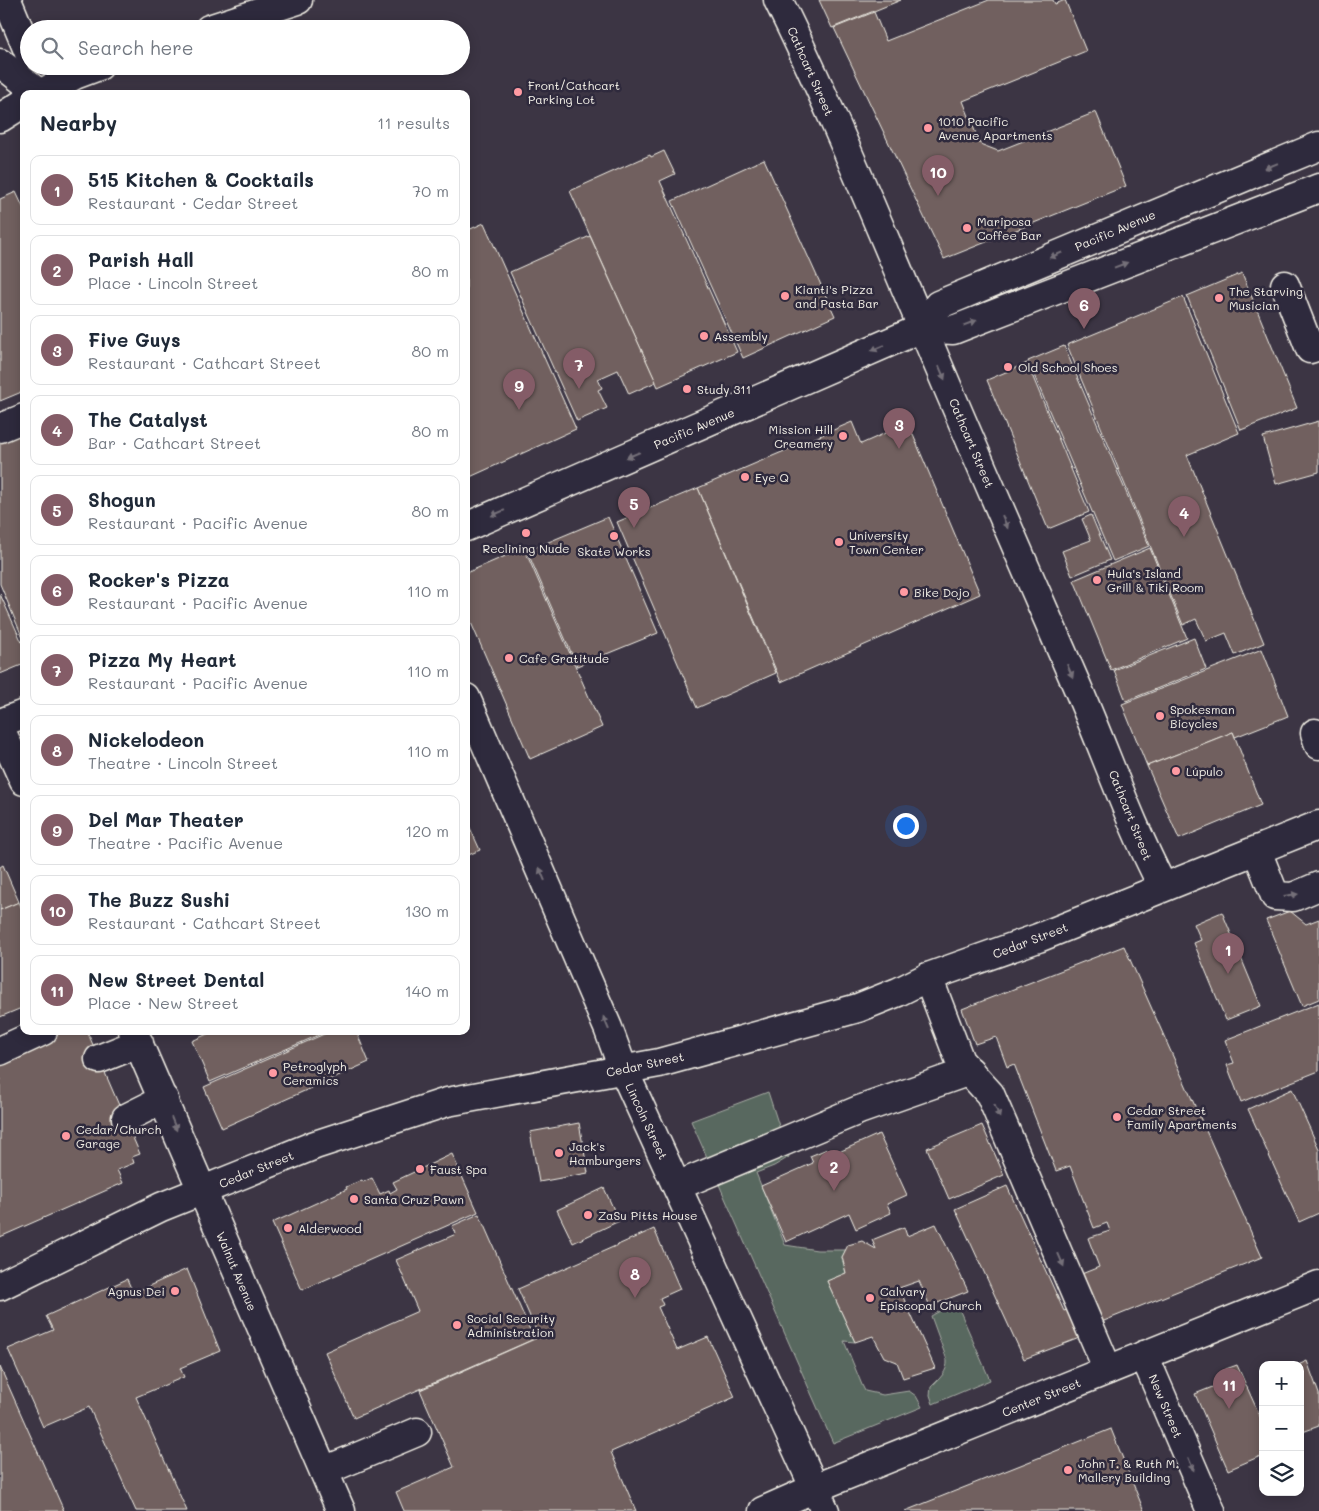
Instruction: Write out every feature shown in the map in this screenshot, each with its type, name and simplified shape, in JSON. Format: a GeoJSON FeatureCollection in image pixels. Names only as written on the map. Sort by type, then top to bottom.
{"type":"FeatureCollection","features":[{"type":"Feature","properties":{"kind":"street"},"geometry":{"type":"LineString","coordinates":[[7,0],[20,31]]}},
{"type":"Feature","properties":{"kind":"street"},"geometry":{"type":"LineString","coordinates":[[237,20],[298,0]]}},
{"type":"Feature","properties":{"kind":"street","name":"Cathcart Street"},"geometry":{"type":"LineString","coordinates":[[778,0],[801,47],[1030,581],[1103,746],[1144,851],[1163,887]]}},
{"type":"Feature","properties":{"kind":"street"},"geometry":{"type":"LineString","coordinates":[[0,63],[35,90]]}},
{"type":"Feature","properties":{"kind":"street"},"geometry":{"type":"LineString","coordinates":[[35,75],[39,90]]}},
{"type":"Feature","properties":{"kind":"street"},"geometry":{"type":"LineString","coordinates":[[47,90],[73,75]]}},
{"type":"Feature","properties":{"kind":"street"},"geometry":{"type":"LineString","coordinates":[[0,118],[20,106]]}},
{"type":"Feature","properties":{"kind":"street","name":"Pacific Avenue"},"geometry":{"type":"LineString","coordinates":[[922,328],[938,305],[944,302],[1318,152]]}},
{"type":"Feature","properties":{"kind":"street","name":"Pacific Avenue"},"geometry":{"type":"LineString","coordinates":[[470,525],[922,328],[953,330],[1319,188]]}},
{"type":"Feature","properties":{"kind":"street"},"geometry":{"type":"LineString","coordinates":[[1285,285],[1310,349],[1319,346]]}},
{"type":"Feature","properties":{"kind":"street"},"geometry":{"type":"LineString","coordinates":[[0,428],[20,420]]}},
{"type":"Feature","properties":{"kind":"street","name":"Lincoln Street"},"geometry":{"type":"LineString","coordinates":[[470,707],[608,1028],[623,1069],[820,1500]]}},
{"type":"Feature","properties":{"kind":"street"},"geometry":{"type":"LineString","coordinates":[[0,723],[20,716]]}},
{"type":"Feature","properties":{"kind":"street"},"geometry":{"type":"LineString","coordinates":[[0,728],[20,772]]}},
{"type":"Feature","properties":{"kind":"street","name":"Cedar Street"},"geometry":{"type":"LineString","coordinates":[[0,1286],[153,1211],[315,1144],[447,1102],[659,1063],[858,1008],[898,992],[928,977],[1038,938],[1319,825]]}},
{"type":"Feature","properties":{"kind":"street"},"geometry":{"type":"LineString","coordinates":[[1257,851],[1275,896],[1293,897],[1319,886]]}},
{"type":"Feature","properties":{"kind":"street"},"geometry":{"type":"LineString","coordinates":[[928,977],[960,1060],[990,1094],[1108,1370]]}},
{"type":"Feature","properties":{"kind":"street"},"geometry":{"type":"LineString","coordinates":[[0,1030],[20,1022]]}},
{"type":"Feature","properties":{"kind":"street"},"geometry":{"type":"LineString","coordinates":[[0,1051],[34,1035]]}},
{"type":"Feature","properties":{"kind":"street"},"geometry":{"type":"LineString","coordinates":[[99,1059],[136,1037]]}},
{"type":"Feature","properties":{"kind":"street","name":"Walnut Avenue"},"geometry":{"type":"LineString","coordinates":[[136,1037],[341,1511]]}},
{"type":"Feature","properties":{"kind":"street"},"geometry":{"type":"LineString","coordinates":[[677,1186],[860,1110],[970,1071]]}},
{"type":"Feature","properties":{"kind":"street"},"geometry":{"type":"LineString","coordinates":[[126,1118],[164,1099]]}},
{"type":"Feature","properties":{"kind":"street","name":"Center Street"},"geometry":{"type":"LineString","coordinates":[[763,1511],[820,1500],[1108,1370],[1319,1285]]}},
{"type":"Feature","properties":{"kind":"street","name":"New Street"},"geometry":{"type":"LineString","coordinates":[[1144,1356],[1211,1511]]}},
{"type":"Feature","properties":{"kind":"street"},"geometry":{"type":"LineString","coordinates":[[324,1471],[417,1432]]}},
{"type":"Feature","properties":{"kind":"green space"},"geometry":{"type":"Polygon","coordinates":[[[768,1092],[789,1157],[774,1166],[756,1173],[785,1245],[817,1250],[846,1250],[842,1257],[846,1273],[827,1281],[855,1342],[844,1341],[862,1385],[865,1391],[883,1395],[909,1391],[916,1396],[922,1407],[833,1443],[691,1121],[768,1092]]]}},
{"type":"Feature","properties":{"kind":"green space"},"geometry":{"type":"Polygon","coordinates":[[[956,1302],[990,1380],[933,1404],[930,1395],[931,1387],[944,1372],[947,1360],[931,1316],[956,1302]]]}},
{"type":"Feature","properties":{"kind":"building"},"geometry":{"type":"Polygon","coordinates":[[[819,0],[901,0],[832,28],[819,0]]]}},
{"type":"Feature","properties":{"kind":"building","name":"1010 Pacific Avenue Apartments"},"geometry":{"type":"Polygon","coordinates":[[[989,0],[1053,0],[1055,4],[1065,0],[1086,51],[963,101],[980,144],[998,151],[1096,112],[1126,186],[944,259],[834,28],[874,12],[886,41],[989,0]]]}},
{"type":"Feature","properties":{"kind":"building"},"geometry":{"type":"Polygon","coordinates":[[[664,151],[675,174],[660,181],[737,352],[658,387],[570,191],[650,155],[651,157],[664,151]]]}},
{"type":"Feature","properties":{"kind":"building"},"geometry":{"type":"Polygon","coordinates":[[[764,159],[835,316],[743,358],[672,201],[764,159]]]}},
{"type":"Feature","properties":{"kind":"building"},"geometry":{"type":"Polygon","coordinates":[[[16,192],[20,200],[20,393],[0,401],[0,199],[16,192]]]}},
{"type":"Feature","properties":{"kind":"building"},"geometry":{"type":"Polygon","coordinates":[[[484,223],[576,429],[470,477],[470,229],[484,223]]]}},
{"type":"Feature","properties":{"kind":"building"},"geometry":{"type":"Polygon","coordinates":[[[590,236],[656,382],[629,394],[618,370],[598,379],[602,388],[598,390],[607,408],[577,421],[510,272],[590,236]]]}},
{"type":"Feature","properties":{"kind":"building"},"geometry":{"type":"Polygon","coordinates":[[[1242,273],[1297,408],[1241,430],[1187,296],[1242,273]]]}},
{"type":"Feature","properties":{"kind":"building"},"geometry":{"type":"Polygon","coordinates":[[[1183,297],[1239,433],[1187,455],[1264,643],[1235,655],[1226,633],[1206,641],[1196,619],[1183,625],[1067,345],[1183,297]]]}},
{"type":"Feature","properties":{"kind":"building"},"geometry":{"type":"Polygon","coordinates":[[[1064,346],[1149,546],[1113,561],[1028,361],[1064,346]]]}},
{"type":"Feature","properties":{"kind":"building"},"geometry":{"type":"Polygon","coordinates":[[[1027,363],[1089,512],[1048,529],[987,380],[1027,363]]]}},
{"type":"Feature","properties":{"kind":"building"},"geometry":{"type":"Polygon","coordinates":[[[1319,421],[1319,472],[1276,484],[1263,437],[1319,421]]]}},
{"type":"Feature","properties":{"kind":"building"},"geometry":{"type":"Polygon","coordinates":[[[20,422],[20,632],[0,584],[0,431],[20,422]]]}},
{"type":"Feature","properties":{"kind":"building","name":"University Town Center"},"geometry":{"type":"Polygon","coordinates":[[[852,422],[861,444],[908,423],[980,594],[781,682],[698,488],[852,422]]]}},
{"type":"Feature","properties":{"kind":"building"},"geometry":{"type":"Polygon","coordinates":[[[698,488],[776,673],[697,708],[617,522],[698,488]]]}},
{"type":"Feature","properties":{"kind":"building"},"geometry":{"type":"Polygon","coordinates":[[[1091,515],[1110,560],[1072,576],[1062,551],[1091,540],[1082,519],[1091,515]]]}},
{"type":"Feature","properties":{"kind":"building"},"geometry":{"type":"Polygon","coordinates":[[[608,517],[658,633],[577,666],[527,551],[608,517]]]}},
{"type":"Feature","properties":{"kind":"building"},"geometry":{"type":"Polygon","coordinates":[[[524,548],[602,727],[530,759],[470,620],[470,571],[524,548]]]}},
{"type":"Feature","properties":{"kind":"building"},"geometry":{"type":"Polygon","coordinates":[[[1150,548],[1187,638],[1111,670],[1074,580],[1150,548]]]}},
{"type":"Feature","properties":{"kind":"building"},"geometry":{"type":"Polygon","coordinates":[[[0,594],[20,638],[20,666],[0,674],[0,594]]]}},
{"type":"Feature","properties":{"kind":"building"},"geometry":{"type":"Polygon","coordinates":[[[1194,638],[1206,669],[1126,701],[1114,670],[1194,638]]]}},
{"type":"Feature","properties":{"kind":"building"},"geometry":{"type":"Polygon","coordinates":[[[1262,649],[1288,716],[1235,737],[1233,732],[1147,766],[1122,704],[1262,649]]]}},
{"type":"Feature","properties":{"kind":"building"},"geometry":{"type":"Polygon","coordinates":[[[1233,732],[1261,805],[1179,839],[1147,766],[1233,732]]]}},
{"type":"Feature","properties":{"kind":"building"},"geometry":{"type":"Polygon","coordinates":[[[470,828],[480,850],[470,854],[470,828]]]}},
{"type":"Feature","properties":{"kind":"building"},"geometry":{"type":"Polygon","coordinates":[[[3,865],[19,902],[0,910],[0,867],[3,865]]]}},
{"type":"Feature","properties":{"kind":"building"},"geometry":{"type":"Polygon","coordinates":[[[19,902],[20,904],[20,1009],[0,1017],[0,910],[19,902]]]}},
{"type":"Feature","properties":{"kind":"building"},"geometry":{"type":"Polygon","coordinates":[[[1290,911],[1306,924],[1319,919],[1319,999],[1302,1006],[1266,920],[1290,911]]]}},
{"type":"Feature","properties":{"kind":"building"},"geometry":{"type":"Polygon","coordinates":[[[1222,912],[1261,1006],[1226,1020],[1194,943],[1201,940],[1194,924],[1222,912]]]}},
{"type":"Feature","properties":{"kind":"building","name":"Cedar Street Family Apartments"},"geometry":{"type":"Polygon","coordinates":[[[1124,946],[1262,1257],[1094,1325],[1074,1277],[1099,1267],[1088,1238],[1110,1231],[1107,1223],[1094,1228],[1070,1166],[1056,1171],[1014,1064],[1007,1067],[996,1037],[975,1044],[962,1009],[1124,946]]]}},
{"type":"Feature","properties":{"kind":"building"},"geometry":{"type":"Polygon","coordinates":[[[1319,1003],[1319,1071],[1241,1102],[1227,1065],[1234,1063],[1225,1040],[1319,1003]]]}},
{"type":"Feature","properties":{"kind":"building","name":"Cedar/Church Garage"},"geometry":{"type":"Polygon","coordinates":[[[20,1033],[20,1035],[89,1035],[140,1154],[132,1157],[134,1163],[117,1170],[123,1183],[0,1237],[0,1041],[20,1033]]]}},
{"type":"Feature","properties":{"kind":"building"},"geometry":{"type":"Polygon","coordinates":[[[205,1035],[319,1035],[210,1082],[192,1041],[205,1035]]]}},
{"type":"Feature","properties":{"kind":"building"},"geometry":{"type":"Polygon","coordinates":[[[322,1035],[358,1035],[369,1062],[222,1128],[204,1087],[322,1035]]]}},
{"type":"Feature","properties":{"kind":"building"},"geometry":{"type":"Polygon","coordinates":[[[1292,1089],[1319,1149],[1319,1213],[1299,1222],[1248,1109],[1292,1089]]]}},
{"type":"Feature","properties":{"kind":"building","name":"Jack's Hamburgers"},"geometry":{"type":"Polygon","coordinates":[[[579,1123],[588,1173],[539,1182],[530,1132],[579,1123]]]}},
{"type":"Feature","properties":{"kind":"building"},"geometry":{"type":"Polygon","coordinates":[[[982,1125],[1004,1175],[949,1199],[927,1148],[982,1125]]]}},
{"type":"Feature","properties":{"kind":"building"},"geometry":{"type":"Polygon","coordinates":[[[879,1134],[907,1195],[887,1204],[891,1213],[856,1229],[849,1213],[786,1242],[761,1186],[813,1163],[810,1156],[827,1149],[830,1156],[879,1134]]]}},
{"type":"Feature","properties":{"kind":"building"},"geometry":{"type":"Polygon","coordinates":[[[452,1154],[478,1212],[302,1290],[272,1223],[347,1189],[346,1187],[362,1180],[363,1182],[372,1178],[380,1194],[389,1190],[390,1193],[397,1189],[393,1182],[452,1154]]]}},
{"type":"Feature","properties":{"kind":"building"},"geometry":{"type":"Polygon","coordinates":[[[1007,1186],[1064,1311],[1069,1309],[1082,1337],[1024,1359],[955,1209],[1007,1186]]]}},
{"type":"Feature","properties":{"kind":"building","name":"ZaSu Pitts House"},"geometry":{"type":"Polygon","coordinates":[[[604,1188],[619,1221],[573,1243],[557,1210],[604,1188]]]}},
{"type":"Feature","properties":{"kind":"building","name":"Social Security Administration"},"geometry":{"type":"Polygon","coordinates":[[[479,1214],[534,1339],[354,1418],[325,1352],[418,1311],[396,1260],[456,1234],[452,1226],[479,1214]]]}},
{"type":"Feature","properties":{"kind":"building","name":"Calvary Episcopal Church"},"geometry":{"type":"Polygon","coordinates":[[[936,1224],[968,1291],[930,1306],[919,1281],[899,1288],[935,1368],[903,1378],[897,1362],[884,1357],[873,1336],[855,1342],[827,1281],[846,1273],[842,1257],[848,1245],[862,1241],[876,1249],[872,1240],[904,1227],[907,1236],[936,1224]]]}},
{"type":"Feature","properties":{"kind":"building"},"geometry":{"type":"Polygon","coordinates":[[[654,1229],[680,1289],[660,1298],[663,1305],[658,1307],[677,1350],[708,1337],[735,1397],[611,1452],[636,1511],[404,1511],[396,1492],[454,1467],[420,1390],[539,1337],[518,1289],[654,1229]]]}},
{"type":"Feature","properties":{"kind":"building"},"geometry":{"type":"Polygon","coordinates":[[[187,1269],[220,1351],[180,1368],[184,1377],[136,1397],[187,1511],[136,1511],[89,1407],[43,1427],[8,1349],[53,1330],[46,1316],[127,1279],[133,1293],[187,1269]]]}},
{"type":"Feature","properties":{"kind":"building"},"geometry":{"type":"Polygon","coordinates":[[[1307,1361],[1319,1394],[1319,1426],[1304,1432],[1304,1406],[1304,1362],[1307,1361]]]}},
{"type":"Feature","properties":{"kind":"building"},"geometry":{"type":"Polygon","coordinates":[[[1237,1365],[1259,1414],[1259,1457],[1228,1470],[1195,1394],[1230,1380],[1226,1369],[1237,1365]]]}},
{"type":"Feature","properties":{"kind":"building"},"geometry":{"type":"Polygon","coordinates":[[[0,1367],[64,1511],[0,1511],[0,1367]]]}},
{"type":"Feature","properties":{"kind":"building","name":"John T. & Ruth M. Mallery Building"},"geometry":{"type":"Polygon","coordinates":[[[1111,1429],[1144,1511],[905,1511],[1111,1429]]]}},
{"type":"Feature","properties":{"kind":"place","name":"Front/Cathcart Parking Lot"},"geometry":{"type":"Point","coordinates":[518,92]}},
{"type":"Feature","properties":{"kind":"place","name":"1010 Pacific Avenue Apartments"},"geometry":{"type":"Point","coordinates":[928,128]}},
{"type":"Feature","properties":{"kind":"place","name":"The Buzz Sushi"},"geometry":{"type":"Point","coordinates":[938,196]}},
{"type":"Feature","properties":{"kind":"place","name":"Mariposa Coffee Bar"},"geometry":{"type":"Point","coordinates":[967,228]}},
{"type":"Feature","properties":{"kind":"place","name":"Kianti's Pizza and Pasta Bar"},"geometry":{"type":"Point","coordinates":[785,296]}},
{"type":"Feature","properties":{"kind":"place","name":"The Starving Musician"},"geometry":{"type":"Point","coordinates":[1219,298]}},
{"type":"Feature","properties":{"kind":"place","name":"Rocker's Pizza"},"geometry":{"type":"Point","coordinates":[1084,329]}},
{"type":"Feature","properties":{"kind":"place","name":"Assembly"},"geometry":{"type":"Point","coordinates":[704,336]}},
{"type":"Feature","properties":{"kind":"place","name":"Old School Shoes"},"geometry":{"type":"Point","coordinates":[1008,367]}},
{"type":"Feature","properties":{"kind":"place","name":"Pizza My Heart"},"geometry":{"type":"Point","coordinates":[579,389]}},
{"type":"Feature","properties":{"kind":"place","name":"Study 311"},"geometry":{"type":"Point","coordinates":[687,389]}},
{"type":"Feature","properties":{"kind":"place","name":"Del Mar Theater"},"geometry":{"type":"Point","coordinates":[519,410]}},
{"type":"Feature","properties":{"kind":"place","name":"Mission Hill Creamery"},"geometry":{"type":"Point","coordinates":[843,436]}},
{"type":"Feature","properties":{"kind":"place","name":"Five Guys"},"geometry":{"type":"Point","coordinates":[899,449]}},
{"type":"Feature","properties":{"kind":"place","name":"Eye Q"},"geometry":{"type":"Point","coordinates":[745,477]}},
{"type":"Feature","properties":{"kind":"place","name":"Shogun"},"geometry":{"type":"Point","coordinates":[634,528]}},
{"type":"Feature","properties":{"kind":"place","name":"Reclining Nude"},"geometry":{"type":"Point","coordinates":[526,533]}},
{"type":"Feature","properties":{"kind":"place","name":"Skate Works"},"geometry":{"type":"Point","coordinates":[614,536]}},
{"type":"Feature","properties":{"kind":"place","name":"The Catalyst"},"geometry":{"type":"Point","coordinates":[1184,537]}},
{"type":"Feature","properties":{"kind":"place","name":"University Town Center"},"geometry":{"type":"Point","coordinates":[839,542]}},
{"type":"Feature","properties":{"kind":"place","name":"Hula's Island Grill & Tiki Room"},"geometry":{"type":"Point","coordinates":[1097,580]}},
{"type":"Feature","properties":{"kind":"place","name":"Bike Dojo"},"geometry":{"type":"Point","coordinates":[904,592]}},
{"type":"Feature","properties":{"kind":"place","name":"Cafe Gratitude"},"geometry":{"type":"Point","coordinates":[509,658]}},
{"type":"Feature","properties":{"kind":"place","name":"Spokesman Bicycles"},"geometry":{"type":"Point","coordinates":[1160,716]}},
{"type":"Feature","properties":{"kind":"place","name":"Lúpulo"},"geometry":{"type":"Point","coordinates":[1176,771]}},
{"type":"Feature","properties":{"kind":"place","name":"515 Kitchen & Cocktails"},"geometry":{"type":"Point","coordinates":[1228,974]}},
{"type":"Feature","properties":{"kind":"place","name":"Petroglyph Ceramics"},"geometry":{"type":"Point","coordinates":[273,1073]}},
{"type":"Feature","properties":{"kind":"place","name":"Cedar Street Family Apartments"},"geometry":{"type":"Point","coordinates":[1117,1117]}},
{"type":"Feature","properties":{"kind":"place","name":"Cedar/Church Garage"},"geometry":{"type":"Point","coordinates":[66,1136]}},
{"type":"Feature","properties":{"kind":"place","name":"Jack's Hamburgers"},"geometry":{"type":"Point","coordinates":[559,1153]}},
{"type":"Feature","properties":{"kind":"place","name":"Faust Spa"},"geometry":{"type":"Point","coordinates":[420,1169]}},
{"type":"Feature","properties":{"kind":"place","name":"Parish Hall"},"geometry":{"type":"Point","coordinates":[834,1191]}},
{"type":"Feature","properties":{"kind":"place","name":"Santa Cruz Pawn"},"geometry":{"type":"Point","coordinates":[354,1199]}},
{"type":"Feature","properties":{"kind":"place","name":"ZaSu Pitts House"},"geometry":{"type":"Point","coordinates":[588,1215]}},
{"type":"Feature","properties":{"kind":"place","name":"Alderwood"},"geometry":{"type":"Point","coordinates":[288,1228]}},
{"type":"Feature","properties":{"kind":"place","name":"Agnus Dei"},"geometry":{"type":"Point","coordinates":[175,1291]}},
{"type":"Feature","properties":{"kind":"place","name":"Nickelodeon"},"geometry":{"type":"Point","coordinates":[635,1298]}},
{"type":"Feature","properties":{"kind":"place","name":"Calvary Episcopal Church"},"geometry":{"type":"Point","coordinates":[870,1298]}},
{"type":"Feature","properties":{"kind":"place","name":"Social Security Administration"},"geometry":{"type":"Point","coordinates":[457,1325]}},
{"type":"Feature","properties":{"kind":"place","name":"New Street Dental"},"geometry":{"type":"Point","coordinates":[1229,1409]}},
{"type":"Feature","properties":{"kind":"place","name":"John T. & Ruth M. Mallery Building"},"geometry":{"type":"Point","coordinates":[1068,1470]}}]}
